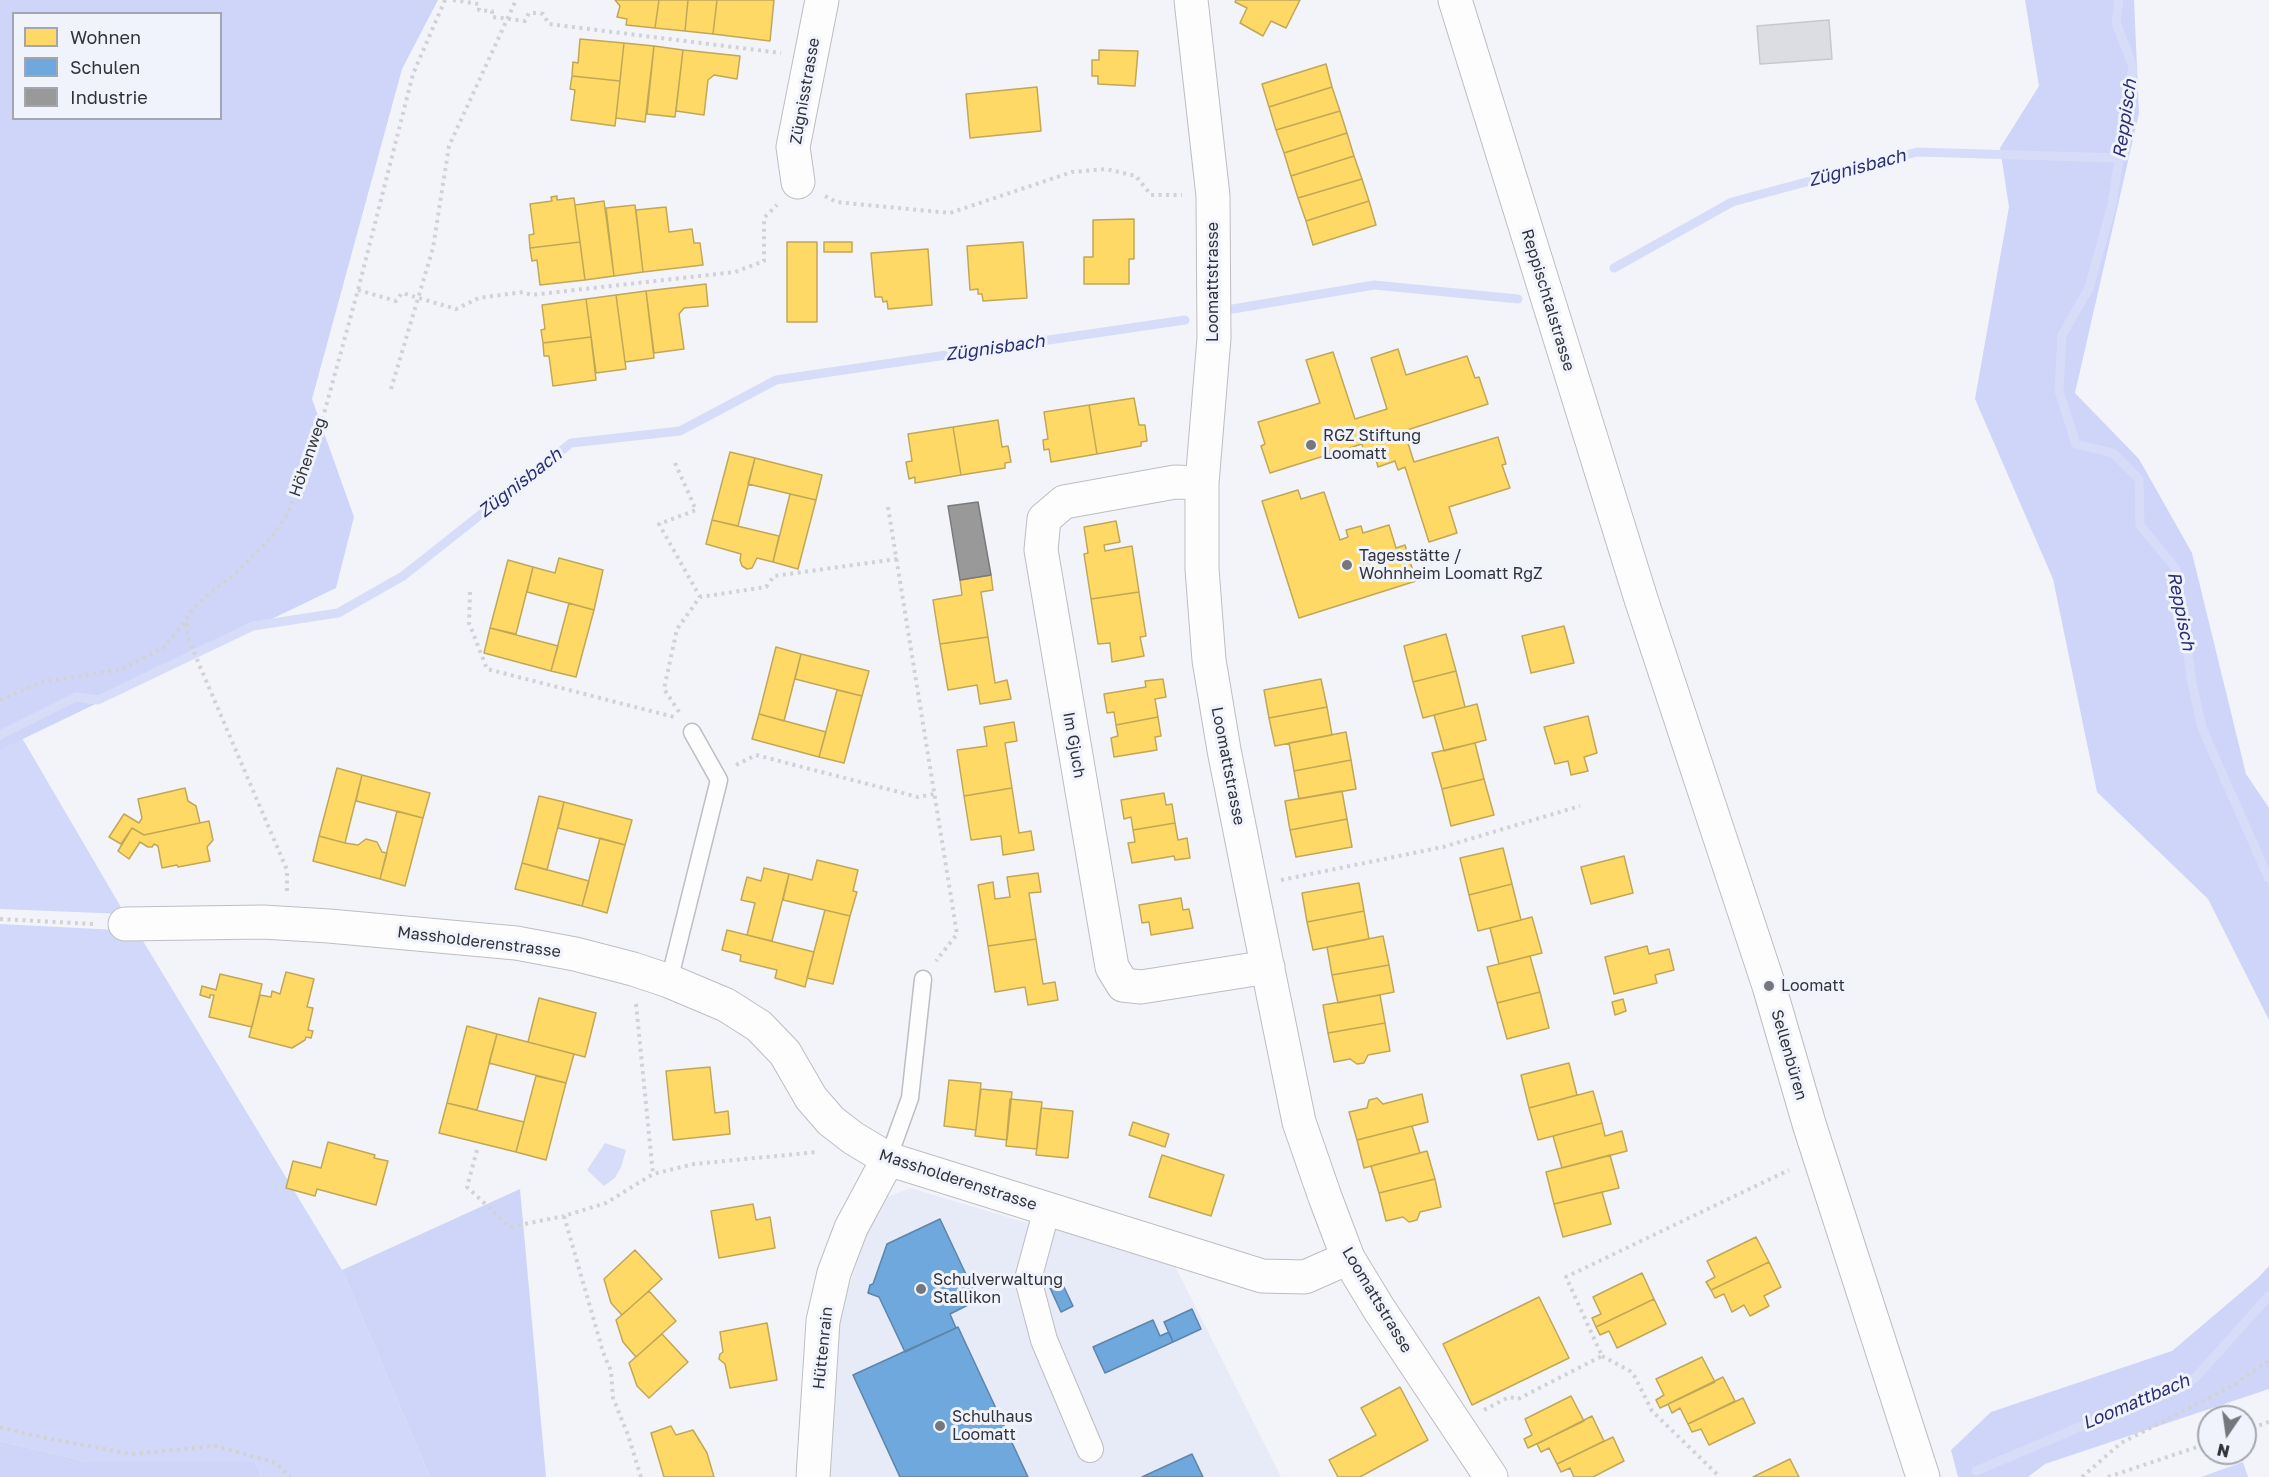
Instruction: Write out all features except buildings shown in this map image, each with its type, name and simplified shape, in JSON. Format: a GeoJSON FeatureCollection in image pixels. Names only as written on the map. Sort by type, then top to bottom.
{"type":"FeatureCollection","features":[{"type":"Feature","properties":{"kind":"street","name":"Zügnisstrasse"},"geometry":{"type":"LineString","coordinates":[[798,182],[793,147],[822,0]]}},
{"type":"Feature","properties":{"kind":"street","name":"Loomattstrasse"},"geometry":{"type":"LineString","coordinates":[[1191,0],[1213,196],[1214,338],[1202,483],[1202,569],[1209,660],[1251,886],[1299,1122],[1324,1197],[1348,1258],[1379,1309],[1491,1477]]}},
{"type":"Feature","properties":{"kind":"street","name":"Reppischtalstrasse"},"geometry":{"type":"LineString","coordinates":[[1455,0],[1641,599]]}},
{"type":"Feature","properties":{"kind":"street","name":"Im Gjuch"},"geometry":{"type":"LineString","coordinates":[[1202,483],[1175,482],[1064,502],[1044,519],[1041,550],[1112,967],[1123,985],[1141,987],[1268,967]]}},
{"type":"Feature","properties":{"kind":"street","name":"Sellenbüren"},"geometry":{"type":"LineString","coordinates":[[1641,599],[1769,987],[1810,1127],[1923,1477]]}},
{"type":"Feature","properties":{"kind":"street","name":"Massholderenstrasse"},"geometry":{"type":"LineString","coordinates":[[125,924],[263,922],[329,926],[516,943],[576,954],[633,969],[669,981],[726,1005],[759,1026],[784,1053],[812,1098],[831,1121],[853,1138],[888,1159],[1262,1276],[1305,1277],[1348,1258]]}},
{"type":"Feature","properties":{"kind":"street","name":"Hüttenrain"},"geometry":{"type":"LineString","coordinates":[[813,1477],[823,1321],[834,1273],[851,1228],[888,1159]]}},
{"type":"Feature","properties":{"kind":"street"},"geometry":{"type":"LineString","coordinates":[[1047,1209],[1028,1279],[1044,1340],[1090,1449]]}},
{"type":"Feature","properties":{"kind":"lane"},"geometry":{"type":"LineString","coordinates":[[669,981],[719,780],[692,732]]}},
{"type":"Feature","properties":{"kind":"lane"},"geometry":{"type":"LineString","coordinates":[[888,1159],[910,1098],[923,979]]}},
{"type":"Feature","properties":{"kind":"path","name":"Höhenweg"},"geometry":{"type":"LineString","coordinates":[[0,700],[42,682],[120,670],[165,647],[192,610],[236,573],[270,539],[285,518],[297,493],[322,421],[413,74],[445,0]]}},
{"type":"Feature","properties":{"kind":"path"},"geometry":{"type":"LineString","coordinates":[[453,0],[479,4],[479,10],[492,11],[492,17],[525,21],[529,13],[540,13],[549,24],[811,57]]}},
{"type":"Feature","properties":{"kind":"path"},"geometry":{"type":"LineString","coordinates":[[391,389],[433,248],[449,147],[516,0]]}},
{"type":"Feature","properties":{"kind":"path"},"geometry":{"type":"LineString","coordinates":[[358,290],[396,302],[402,293],[456,309],[479,298],[523,292],[531,295],[735,272],[764,261],[765,218],[798,182],[836,201],[950,213],[1072,172],[1106,169],[1136,176],[1151,195],[1213,196]]}},
{"type":"Feature","properties":{"kind":"path"},"geometry":{"type":"LineString","coordinates":[[675,463],[696,510],[659,524],[700,597]]}},
{"type":"Feature","properties":{"kind":"path"},"geometry":{"type":"LineString","coordinates":[[888,507],[957,934],[923,979]]}},
{"type":"Feature","properties":{"kind":"path"},"geometry":{"type":"LineString","coordinates":[[470,592],[469,622],[486,669],[684,720],[664,689],[677,629],[700,597],[766,587],[774,576],[897,559]]}},
{"type":"Feature","properties":{"kind":"path"},"geometry":{"type":"LineString","coordinates":[[188,618],[187,636],[287,870]]}},
{"type":"Feature","properties":{"kind":"path"},"geometry":{"type":"LineString","coordinates":[[716,774],[756,755],[918,797],[934,794]]}},
{"type":"Feature","properties":{"kind":"path"},"geometry":{"type":"LineString","coordinates":[[1251,886],[1443,847],[1580,806]]}},
{"type":"Feature","properties":{"kind":"path"},"geometry":{"type":"LineString","coordinates":[[0,919],[77,924],[125,924]]}},
{"type":"Feature","properties":{"kind":"path"},"geometry":{"type":"LineString","coordinates":[[633,969],[653,1173]]}},
{"type":"Feature","properties":{"kind":"path"},"geometry":{"type":"LineString","coordinates":[[477,1150],[467,1187],[510,1227],[564,1216],[606,1203],[653,1173],[694,1164],[837,1150],[853,1138]]}},
{"type":"Feature","properties":{"kind":"path"},"geometry":{"type":"LineString","coordinates":[[1720,1477],[1652,1411],[1630,1371],[1602,1356],[1566,1277],[1793,1169]]}},
{"type":"Feature","properties":{"kind":"path"},"geometry":{"type":"LineString","coordinates":[[564,1216],[603,1352],[611,1371],[613,1398],[641,1477]]}},
{"type":"Feature","properties":{"kind":"path"},"geometry":{"type":"LineString","coordinates":[[1457,1427],[1509,1397],[1518,1399],[1602,1356]]}},
{"type":"Feature","properties":{"kind":"path"},"geometry":{"type":"LineString","coordinates":[[2082,1477],[2121,1443],[2234,1385],[2269,1360]]}},
{"type":"Feature","properties":{"kind":"path"},"geometry":{"type":"LineString","coordinates":[[0,1427],[36,1437],[131,1454],[216,1446],[276,1463],[290,1477]]}},
{"type":"Feature","properties":{"kind":"path"},"geometry":{"type":"LineString","coordinates":[[2108,1477],[2197,1447]]}},
{"type":"Feature","properties":{"kind":"shaded area"},"geometry":{"type":"Polygon","coordinates":[[[0,0],[438,0],[402,69],[312,399],[354,517],[336,588],[0,750],[0,0]]]}},
{"type":"Feature","properties":{"kind":"shaded area"},"geometry":{"type":"Polygon","coordinates":[[[2025,0],[2134,0],[2139,113],[2075,393],[2139,459],[2192,553],[2246,774],[2269,808],[2269,1020],[2208,899],[2097,792],[2053,579],[1975,399],[2009,207],[2000,148],[2039,86],[2025,0]]]}},
{"type":"Feature","properties":{"kind":"shaded area"},"geometry":{"type":"Polygon","coordinates":[[[22,738],[125,914],[0,909],[0,750],[22,738]]]}},
{"type":"Feature","properties":{"kind":"shaded area"},"geometry":{"type":"Polygon","coordinates":[[[0,924],[137,931],[342,1270],[430,1477],[262,1477],[255,1462],[88,1462],[0,1441],[0,924]]]}},
{"type":"Feature","properties":{"kind":"shaded area"},"geometry":{"type":"Polygon","coordinates":[[[605,1143],[626,1150],[615,1178],[604,1186],[587,1170],[605,1143]]]}},
{"type":"Feature","properties":{"kind":"shaded area"},"geometry":{"type":"Polygon","coordinates":[[[910,1188],[1021,1221],[1169,1254],[1281,1477],[828,1477],[835,1328],[878,1201],[910,1188]]]}},
{"type":"Feature","properties":{"kind":"shaded area"},"geometry":{"type":"Polygon","coordinates":[[[520,1189],[546,1477],[430,1477],[342,1270],[520,1189]]]}},
{"type":"Feature","properties":{"kind":"shaded area"},"geometry":{"type":"Polygon","coordinates":[[[2269,1266],[2269,1389],[2221,1405],[2197,1405],[2197,1413],[2045,1464],[2028,1477],[1958,1477],[1951,1450],[1991,1412],[2172,1351],[2269,1266]]]}},
{"type":"Feature","properties":{"kind":"shaded area"},"geometry":{"type":"Polygon","coordinates":[[[0,1441],[88,1462],[255,1462],[262,1477],[0,1477],[0,1441]]]}},
{"type":"Feature","properties":{"kind":"shaded area"},"geometry":{"type":"Polygon","coordinates":[[[2235,1465],[2244,1465],[2248,1477],[2201,1477],[2235,1465]]]}},
{"type":"Feature","properties":{"kind":"waterway","name":"Reppisch"},"geometry":{"type":"LineString","coordinates":[[2119,0],[2116,22],[2133,67],[2112,205],[2089,288],[2062,335],[2059,391],[2076,444],[2113,453],[2139,479],[2140,525],[2176,569],[2192,683],[2202,728],[2269,879]]}},
{"type":"Feature","properties":{"kind":"waterway","name":"Zügnisbach"},"geometry":{"type":"LineString","coordinates":[[1614,268],[1732,202],[1917,152],[2119,158]]}},
{"type":"Feature","properties":{"kind":"waterway","name":"Zügnisbach"},"geometry":{"type":"LineString","coordinates":[[1233,309],[1374,285],[1518,299]]}},
{"type":"Feature","properties":{"kind":"waterway","name":"Zügnisbach"},"geometry":{"type":"LineString","coordinates":[[0,735],[76,697],[98,700],[253,626],[338,613],[403,576],[571,443],[680,431],[776,380],[1185,320]]}},
{"type":"Feature","properties":{"kind":"waterway","name":"Loomattbach"},"geometry":{"type":"LineString","coordinates":[[1976,1471],[2195,1378],[2269,1296]]}},
{"type":"Feature","properties":{"kind":"place","name":"RGZ Stiftung Loomatt"},"geometry":{"type":"Point","coordinates":[1311,445]}},
{"type":"Feature","properties":{"kind":"place","name":"Tagesstätte / Wohnheim Loomatt RgZ"},"geometry":{"type":"Point","coordinates":[1347,565]}},
{"type":"Feature","properties":{"kind":"place","name":"Loomatt"},"geometry":{"type":"Point","coordinates":[1769,986]}},
{"type":"Feature","properties":{"kind":"place","name":"Schulverwaltung Stallikon"},"geometry":{"type":"Point","coordinates":[921,1289]}},
{"type":"Feature","properties":{"kind":"place","name":"Schulhaus Loomatt"},"geometry":{"type":"Point","coordinates":[940,1426]}}]}
